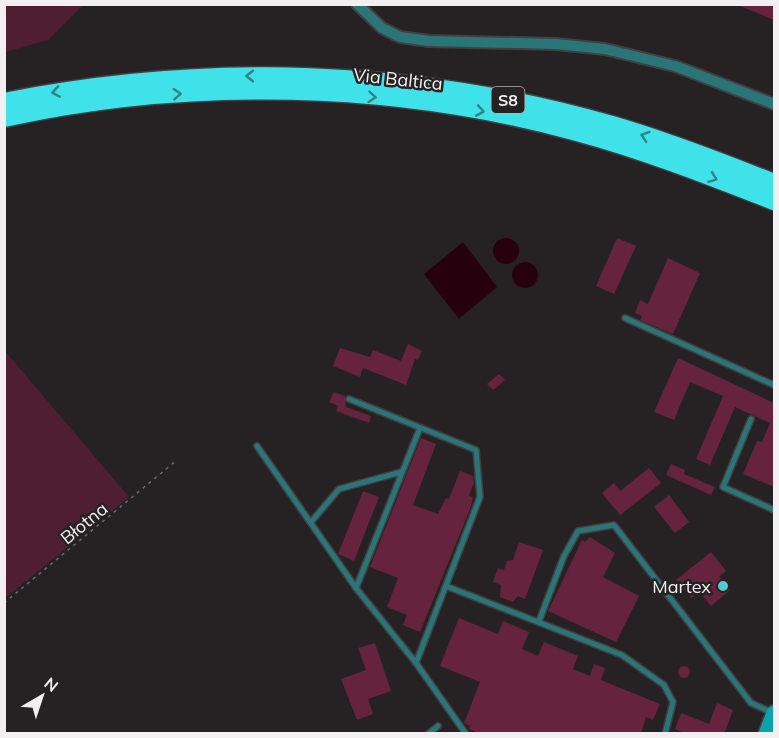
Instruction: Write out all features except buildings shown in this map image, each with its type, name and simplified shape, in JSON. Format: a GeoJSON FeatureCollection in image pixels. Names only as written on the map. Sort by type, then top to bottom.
{"type":"FeatureCollection","features":[{"type":"Feature","properties":{"kind":"highway","name":"Via Baltica"},"geometry":{"type":"LineString","coordinates":[[4,102],[87,87],[171,78],[274,76],[377,81],[472,93],[583,117],[701,154],[774,183]]}},
{"type":"Feature","properties":{"kind":"highway","name":"Via Baltica"},"geometry":{"type":"LineString","coordinates":[[4,117],[118,99],[190,93],[316,93],[399,99],[478,110],[579,132],[774,201]]}},
{"type":"Feature","properties":{"kind":"main road"},"geometry":{"type":"LineString","coordinates":[[766,734],[774,713]]}},
{"type":"Feature","properties":{"kind":"street"},"geometry":{"type":"LineString","coordinates":[[357,4],[382,28],[400,37],[429,41],[556,44],[605,49],[675,66],[774,104]]}},
{"type":"Feature","properties":{"kind":"lane"},"geometry":{"type":"LineString","coordinates":[[626,318],[774,385]]}},
{"type":"Feature","properties":{"kind":"lane"},"geometry":{"type":"LineString","coordinates":[[349,399],[476,450],[480,497],[416,663]]}},
{"type":"Feature","properties":{"kind":"lane"},"geometry":{"type":"LineString","coordinates":[[751,419],[723,487],[774,510]]}},
{"type":"Feature","properties":{"kind":"lane"},"geometry":{"type":"LineString","coordinates":[[356,588],[400,472],[420,428]]}},
{"type":"Feature","properties":{"kind":"lane"},"geometry":{"type":"LineString","coordinates":[[257,446],[356,588],[416,663],[466,734]]}},
{"type":"Feature","properties":{"kind":"lane"},"geometry":{"type":"LineString","coordinates":[[311,522],[339,489],[400,472]]}},
{"type":"Feature","properties":{"kind":"lane"},"geometry":{"type":"LineString","coordinates":[[539,621],[564,556],[578,531],[614,525],[751,703],[774,713]]}},
{"type":"Feature","properties":{"kind":"lane"},"geometry":{"type":"LineString","coordinates":[[446,586],[622,655],[664,685],[673,702],[665,734]]}},
{"type":"Feature","properties":{"kind":"lane"},"geometry":{"type":"LineString","coordinates":[[428,734],[438,726]]}},
{"type":"Feature","properties":{"kind":"path","name":"Błotna"},"geometry":{"type":"LineString","coordinates":[[4,603],[177,460]]}},
{"type":"Feature","properties":{"kind":"shaded area"},"geometry":{"type":"Polygon","coordinates":[[[5,4],[83,5],[48,40],[5,52],[5,4]]]}},
{"type":"Feature","properties":{"kind":"shaded area"},"geometry":{"type":"Polygon","coordinates":[[[506,238],[515,242],[519,251],[515,260],[506,264],[497,260],[493,251],[497,242],[506,238]]]}},
{"type":"Feature","properties":{"kind":"shaded area"},"geometry":{"type":"Polygon","coordinates":[[[463,242],[497,287],[459,319],[424,274],[463,242]]]}},
{"type":"Feature","properties":{"kind":"shaded area"},"geometry":{"type":"Polygon","coordinates":[[[525,262],[534,266],[538,275],[534,284],[525,288],[516,284],[512,275],[516,266],[525,262]]]}},
{"type":"Feature","properties":{"kind":"shaded area"},"geometry":{"type":"Polygon","coordinates":[[[4,350],[129,497],[5,598],[4,598],[4,350]]]}},
{"type":"Feature","properties":{"kind":"place","name":"Martex"},"geometry":{"type":"Point","coordinates":[723,586]}}]}
